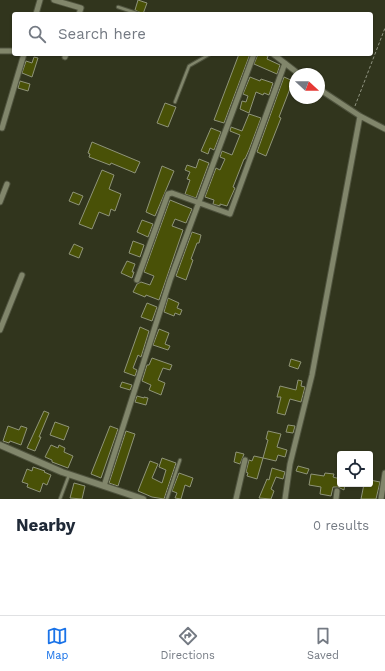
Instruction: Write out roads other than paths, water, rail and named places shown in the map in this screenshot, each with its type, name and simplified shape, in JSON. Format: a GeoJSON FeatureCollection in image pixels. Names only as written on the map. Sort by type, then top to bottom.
{"type":"FeatureCollection","features":[{"type":"Feature","properties":{"kind":"street"},"geometry":{"type":"LineString","coordinates":[[37,12],[40,0]]}},
{"type":"Feature","properties":{"kind":"street"},"geometry":{"type":"LineString","coordinates":[[54,0],[81,8],[80,12]]}},
{"type":"Feature","properties":{"kind":"street"},"geometry":{"type":"LineString","coordinates":[[0,51],[12,51]]}},
{"type":"Feature","properties":{"kind":"street"},"geometry":{"type":"LineString","coordinates":[[2,128],[23,56]]}},
{"type":"Feature","properties":{"kind":"street"},"geometry":{"type":"LineString","coordinates":[[104,486],[170,280],[253,56]]}},
{"type":"Feature","properties":{"kind":"street"},"geometry":{"type":"LineString","coordinates":[[276,56],[291,68]]}},
{"type":"Feature","properties":{"kind":"street"},"geometry":{"type":"LineString","coordinates":[[137,280],[168,194],[172,193],[230,214],[285,63]]}},
{"type":"Feature","properties":{"kind":"street"},"geometry":{"type":"LineString","coordinates":[[325,93],[343,106],[385,129]]}},
{"type":"Feature","properties":{"kind":"street"},"geometry":{"type":"LineString","coordinates":[[285,499],[290,464],[312,375],[360,116]]}},
{"type":"Feature","properties":{"kind":"street"},"geometry":{"type":"LineString","coordinates":[[0,202],[7,184]]}},
{"type":"Feature","properties":{"kind":"street"},"geometry":{"type":"LineString","coordinates":[[0,330],[22,275]]}},
{"type":"Feature","properties":{"kind":"street"},"geometry":{"type":"LineString","coordinates":[[0,446],[69,474],[143,499]]}},
{"type":"Feature","properties":{"kind":"street"},"geometry":{"type":"LineString","coordinates":[[236,499],[245,460]]}},
{"type":"Feature","properties":{"kind":"street"},"geometry":{"type":"LineString","coordinates":[[381,499],[385,473]]}},
{"type":"Feature","properties":{"kind":"street"},"geometry":{"type":"LineString","coordinates":[[336,499],[337,491]]}},
{"type":"Feature","properties":{"kind":"lane"},"geometry":{"type":"LineString","coordinates":[[118,7],[133,12]]}},
{"type":"Feature","properties":{"kind":"lane"},"geometry":{"type":"LineString","coordinates":[[175,102],[189,66],[206,56]]}},
{"type":"Feature","properties":{"kind":"lane"},"geometry":{"type":"LineString","coordinates":[[167,499],[180,460]]}},
{"type":"Feature","properties":{"kind":"lane"},"geometry":{"type":"LineString","coordinates":[[60,499],[69,474]]}}]}
